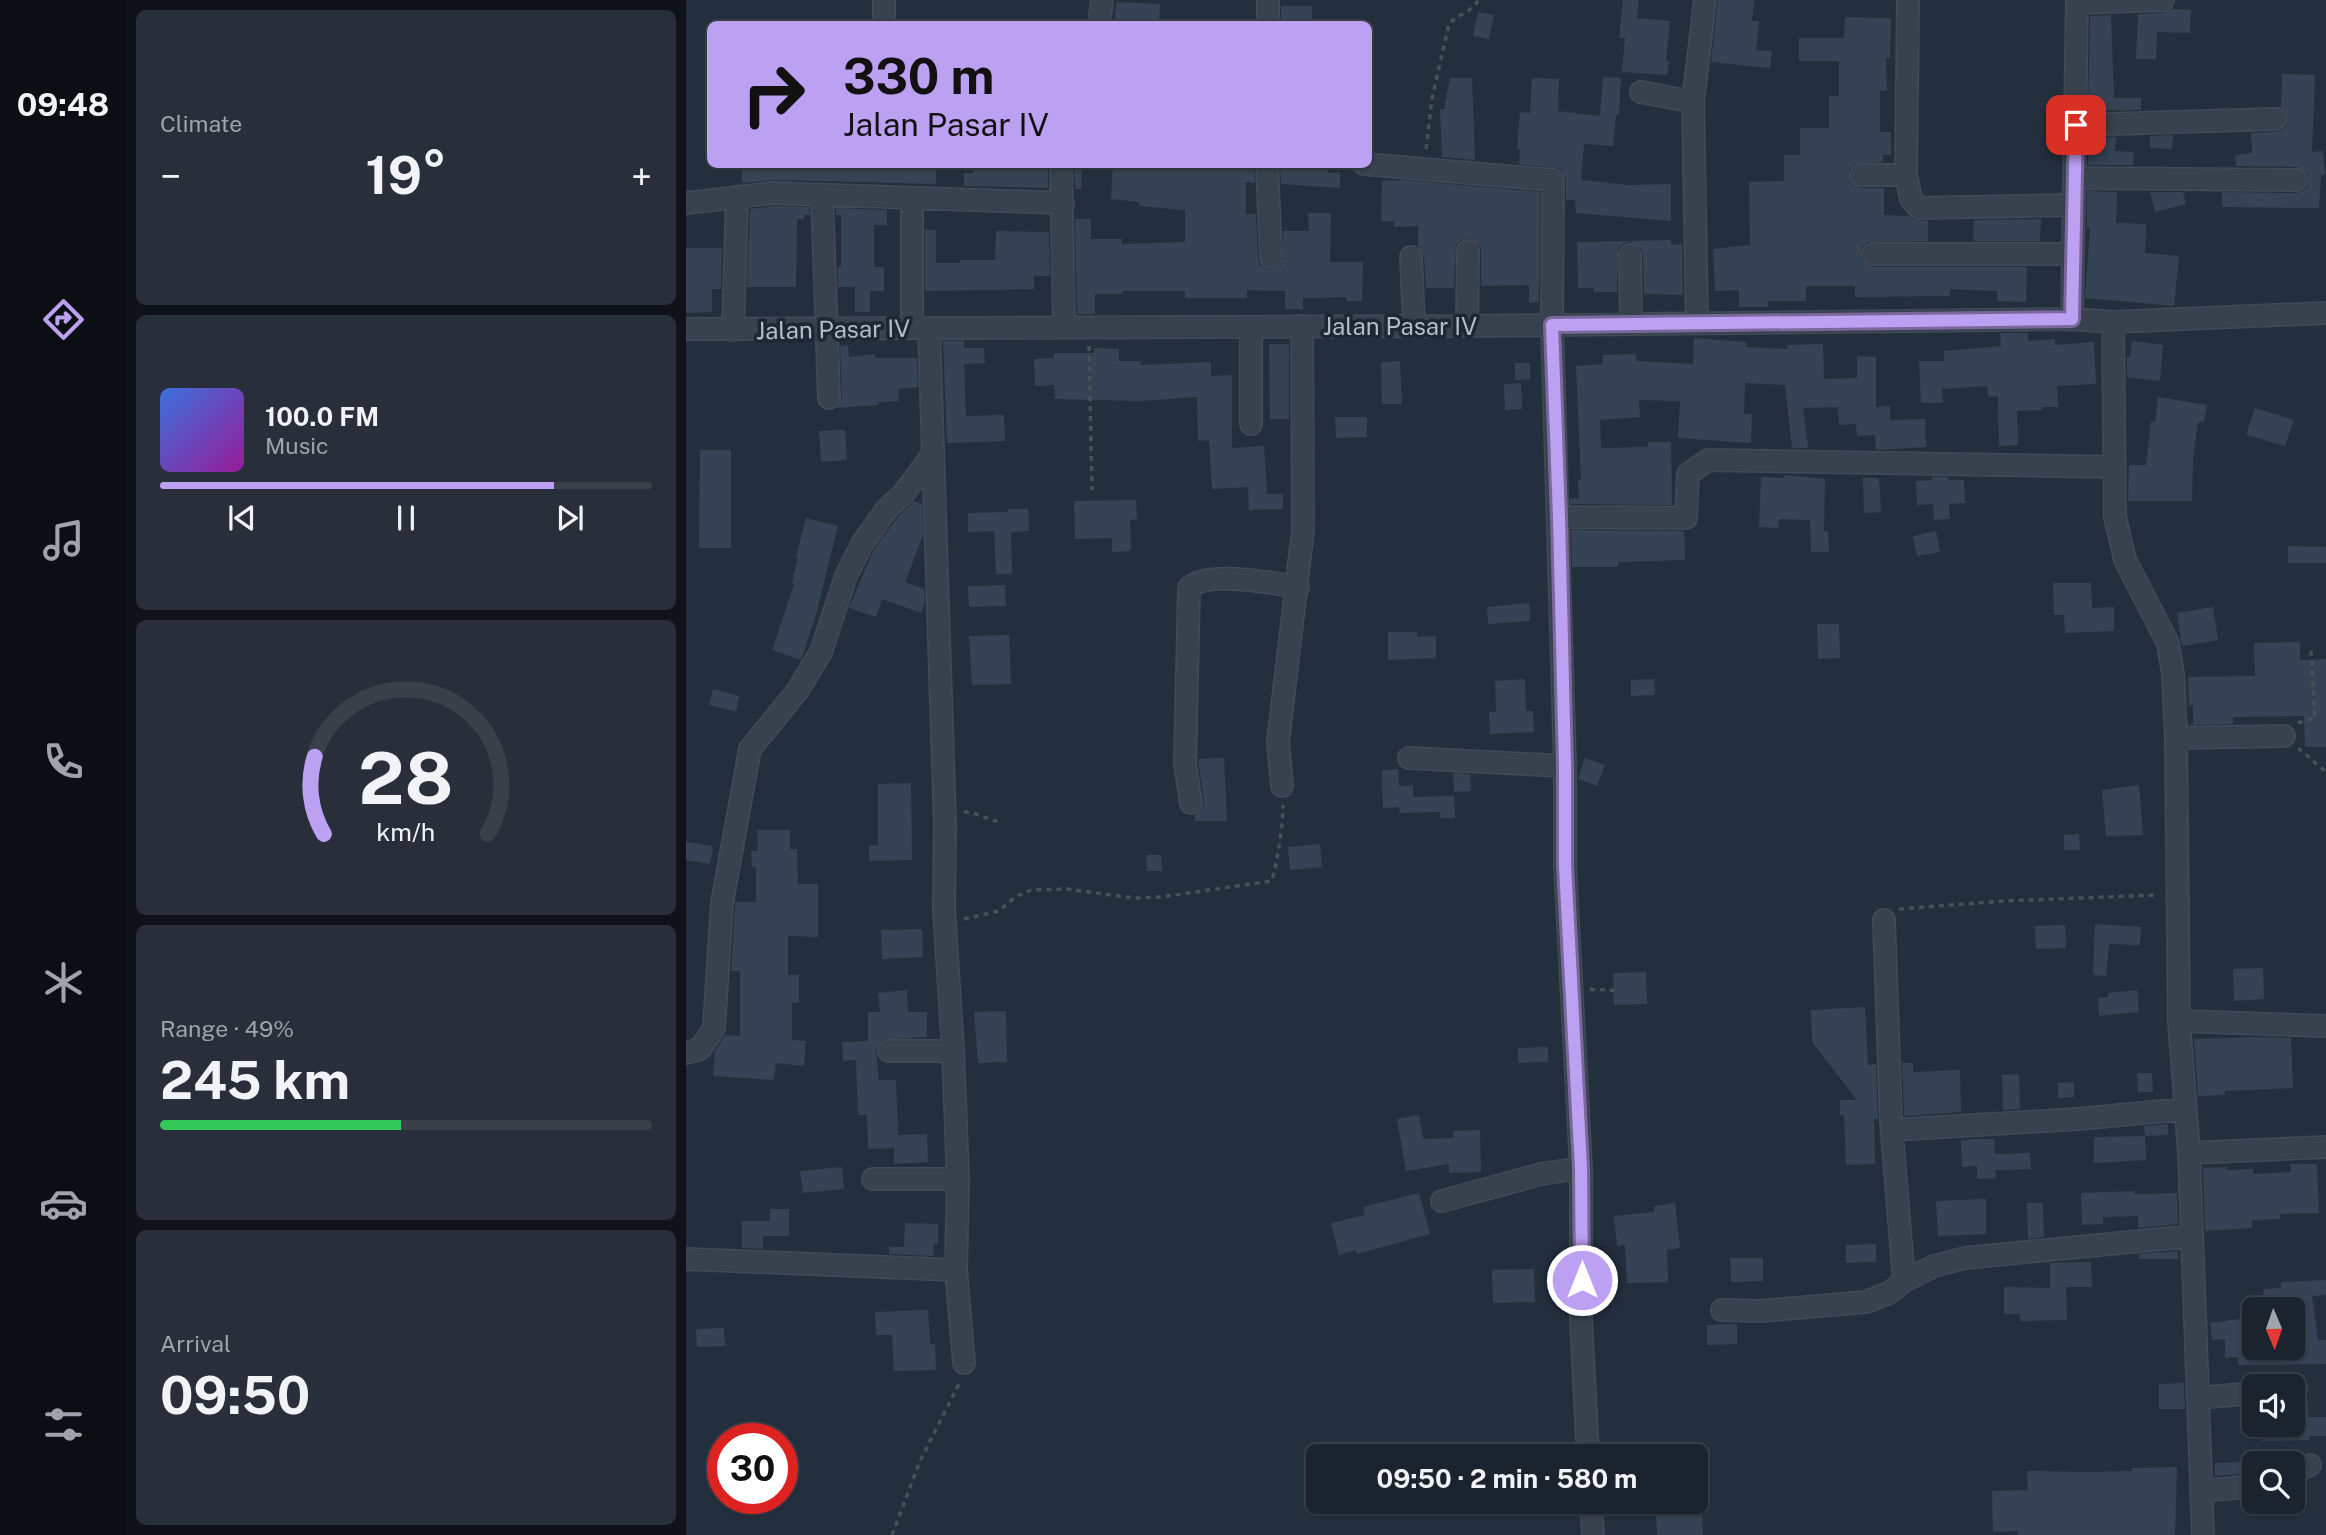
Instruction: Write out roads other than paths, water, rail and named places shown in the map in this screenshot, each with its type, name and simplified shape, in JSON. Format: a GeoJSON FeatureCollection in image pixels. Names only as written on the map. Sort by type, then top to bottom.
{"type":"FeatureCollection","features":[{"type":"Feature","properties":{"kind":"street"},"geometry":{"type":"LineString","coordinates":[[884,0],[884,21]]}},
{"type":"Feature","properties":{"kind":"street"},"geometry":{"type":"LineString","coordinates":[[1099,21],[1102,0]]}},
{"type":"Feature","properties":{"kind":"street"},"geometry":{"type":"LineString","coordinates":[[1268,0],[1268,21]]}},
{"type":"Feature","properties":{"kind":"street"},"geometry":{"type":"LineString","coordinates":[[1697,322],[1693,102],[1705,0]]}},
{"type":"Feature","properties":{"kind":"street"},"geometry":{"type":"LineString","coordinates":[[1908,0],[1906,175],[1910,199],[1919,208],[2074,205]]}},
{"type":"Feature","properties":{"kind":"street"},"geometry":{"type":"LineString","coordinates":[[2072,319],[2077,1],[2163,0]]}},
{"type":"Feature","properties":{"kind":"street"},"geometry":{"type":"LineString","coordinates":[[1641,92],[1693,102]]}},
{"type":"Feature","properties":{"kind":"street"},"geometry":{"type":"LineString","coordinates":[[2076,125],[2275,119]]}},
{"type":"Feature","properties":{"kind":"street"},"geometry":{"type":"LineString","coordinates":[[1372,165],[1553,180],[1552,325],[1565,766],[1565,866],[1581,1168],[1581,1321],[1587,1444]]}},
{"type":"Feature","properties":{"kind":"street"},"geometry":{"type":"LineString","coordinates":[[1061,168],[1064,327]]}},
{"type":"Feature","properties":{"kind":"street"},"geometry":{"type":"LineString","coordinates":[[1267,168],[1271,257]]}},
{"type":"Feature","properties":{"kind":"street"},"geometry":{"type":"LineString","coordinates":[[1861,175],[1906,175]]}},
{"type":"Feature","properties":{"kind":"street"},"geometry":{"type":"LineString","coordinates":[[2075,178],[2297,180]]}},
{"type":"Feature","properties":{"kind":"street"},"geometry":{"type":"LineString","coordinates":[[686,203],[774,193],[1063,203]]}},
{"type":"Feature","properties":{"kind":"street"},"geometry":{"type":"LineString","coordinates":[[822,195],[829,398]]}},
{"type":"Feature","properties":{"kind":"street"},"geometry":{"type":"LineString","coordinates":[[733,330],[737,197]]}},
{"type":"Feature","properties":{"kind":"street"},"geometry":{"type":"LineString","coordinates":[[912,198],[933,454],[945,818],[945,921],[958,1179],[956,1270],[964,1363]]}},
{"type":"Feature","properties":{"kind":"street"},"geometry":{"type":"LineString","coordinates":[[1467,326],[1468,251]]}},
{"type":"Feature","properties":{"kind":"street"},"geometry":{"type":"LineString","coordinates":[[1873,254],[2072,254]]}},
{"type":"Feature","properties":{"kind":"street"},"geometry":{"type":"LineString","coordinates":[[1630,255],[1631,324]]}},
{"type":"Feature","properties":{"kind":"street"},"geometry":{"type":"LineString","coordinates":[[1411,257],[1414,325]]}},
{"type":"Feature","properties":{"kind":"street","name":"Jalan Pasar IV"},"geometry":{"type":"LineString","coordinates":[[686,329],[1467,326],[2072,319],[2113,323],[2326,313]]}},
{"type":"Feature","properties":{"kind":"street"},"geometry":{"type":"LineString","coordinates":[[2113,323],[2115,517],[2125,560],[2168,642],[2173,674],[2179,894],[2179,1021],[2189,1153],[2203,1535]]}},
{"type":"Feature","properties":{"kind":"street"},"geometry":{"type":"LineString","coordinates":[[1282,786],[1278,742],[1303,530],[1302,326]]}},
{"type":"Feature","properties":{"kind":"street"},"geometry":{"type":"LineString","coordinates":[[1251,327],[1251,424]]}},
{"type":"Feature","properties":{"kind":"street"},"geometry":{"type":"LineString","coordinates":[[686,1053],[700,1049],[714,1028],[722,903],[750,749],[798,690],[821,652],[846,576],[862,544],[886,510],[933,454]]}},
{"type":"Feature","properties":{"kind":"street"},"geometry":{"type":"LineString","coordinates":[[1559,517],[1686,517],[1688,474],[1708,460],[2113,467]]}},
{"type":"Feature","properties":{"kind":"street"},"geometry":{"type":"LineString","coordinates":[[1191,803],[1185,764],[1189,588],[1202,580],[1266,582],[1297,587]]}},
{"type":"Feature","properties":{"kind":"street"},"geometry":{"type":"LineString","coordinates":[[2176,738],[2284,736]]}},
{"type":"Feature","properties":{"kind":"street"},"geometry":{"type":"LineString","coordinates":[[1409,758],[1565,766]]}},
{"type":"Feature","properties":{"kind":"street"},"geometry":{"type":"LineString","coordinates":[[1884,920],[1892,1130],[1904,1281]]}},
{"type":"Feature","properties":{"kind":"street"},"geometry":{"type":"LineString","coordinates":[[2179,1021],[2326,1026]]}},
{"type":"Feature","properties":{"kind":"street"},"geometry":{"type":"LineString","coordinates":[[889,1051],[953,1051]]}},
{"type":"Feature","properties":{"kind":"street"},"geometry":{"type":"LineString","coordinates":[[1892,1130],[2078,1119],[2185,1108]]}},
{"type":"Feature","properties":{"kind":"street"},"geometry":{"type":"LineString","coordinates":[[2189,1153],[2326,1147]]}},
{"type":"Feature","properties":{"kind":"street"},"geometry":{"type":"LineString","coordinates":[[1442,1200],[1541,1174],[1581,1168]]}},
{"type":"Feature","properties":{"kind":"street"},"geometry":{"type":"LineString","coordinates":[[873,1180],[958,1179]]}},
{"type":"Feature","properties":{"kind":"street"},"geometry":{"type":"LineString","coordinates":[[1722,1310],[1773,1310],[1866,1302],[1889,1293],[1904,1281],[1934,1266],[1965,1258],[2192,1236]]}},
{"type":"Feature","properties":{"kind":"street"},"geometry":{"type":"LineString","coordinates":[[686,1259],[956,1270]]}},
{"type":"Feature","properties":{"kind":"street"},"geometry":{"type":"LineString","coordinates":[[2198,1398],[2242,1394]]}},
{"type":"Feature","properties":{"kind":"street"},"geometry":{"type":"LineString","coordinates":[[2202,1491],[2242,1487]]}},
{"type":"Feature","properties":{"kind":"street"},"geometry":{"type":"LineString","coordinates":[[1592,1514],[1593,1535]]}}]}
